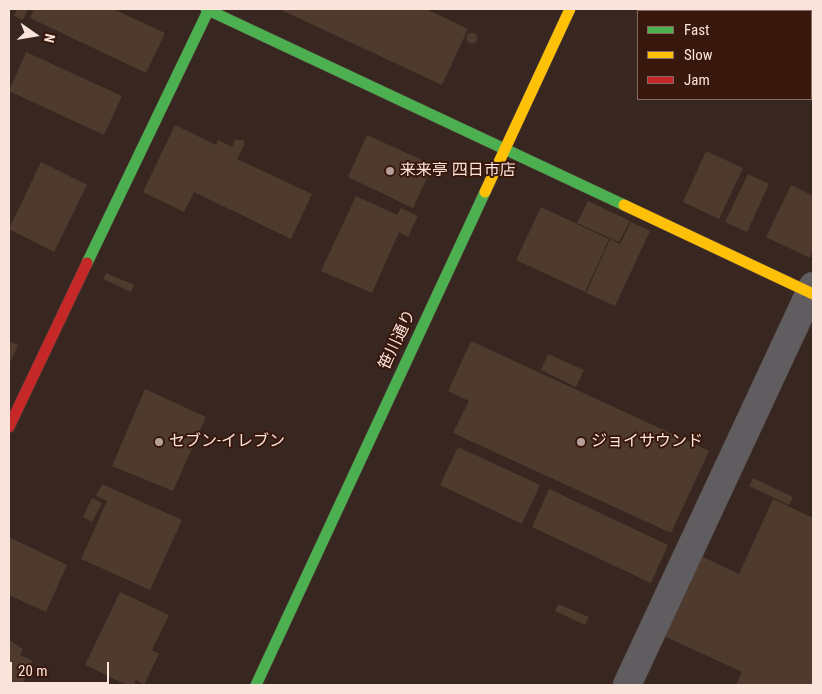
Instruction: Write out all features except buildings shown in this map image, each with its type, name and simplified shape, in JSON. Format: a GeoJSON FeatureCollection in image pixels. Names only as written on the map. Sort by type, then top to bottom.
{"type":"FeatureCollection","features":[{"type":"Feature","properties":{"kind":"street"},"geometry":{"type":"LineString","coordinates":[[9,427],[208,9],[504,150],[812,291],[627,685]]}},
{"type":"Feature","properties":{"kind":"street","name":"笹川通り"},"geometry":{"type":"LineString","coordinates":[[256,685],[570,9]]}},
{"type":"Feature","properties":{"kind":"traffic: fast"},"geometry":{"type":"LineString","coordinates":[[206,9],[624,205]]}},
{"type":"Feature","properties":{"kind":"traffic: fast"},"geometry":{"type":"LineString","coordinates":[[87,263],[209,9]]}},
{"type":"Feature","properties":{"kind":"traffic: fast"},"geometry":{"type":"LineString","coordinates":[[256,685],[485,192]]}},
{"type":"Feature","properties":{"kind":"traffic: slow"},"geometry":{"type":"LineString","coordinates":[[485,192],[570,9]]}},
{"type":"Feature","properties":{"kind":"traffic: slow"},"geometry":{"type":"LineString","coordinates":[[624,205],[813,294]]}},
{"type":"Feature","properties":{"kind":"traffic: jam"},"geometry":{"type":"LineString","coordinates":[[9,427],[87,263]]}},
{"type":"Feature","properties":{"kind":"place","name":"来来亭 四日市店"},"geometry":{"type":"Point","coordinates":[390,171]}},
{"type":"Feature","properties":{"kind":"place","name":"セブン-イレブン"},"geometry":{"type":"Point","coordinates":[159,442]}},
{"type":"Feature","properties":{"kind":"place","name":"ジョイサウンド"},"geometry":{"type":"Point","coordinates":[581,442]}}]}
